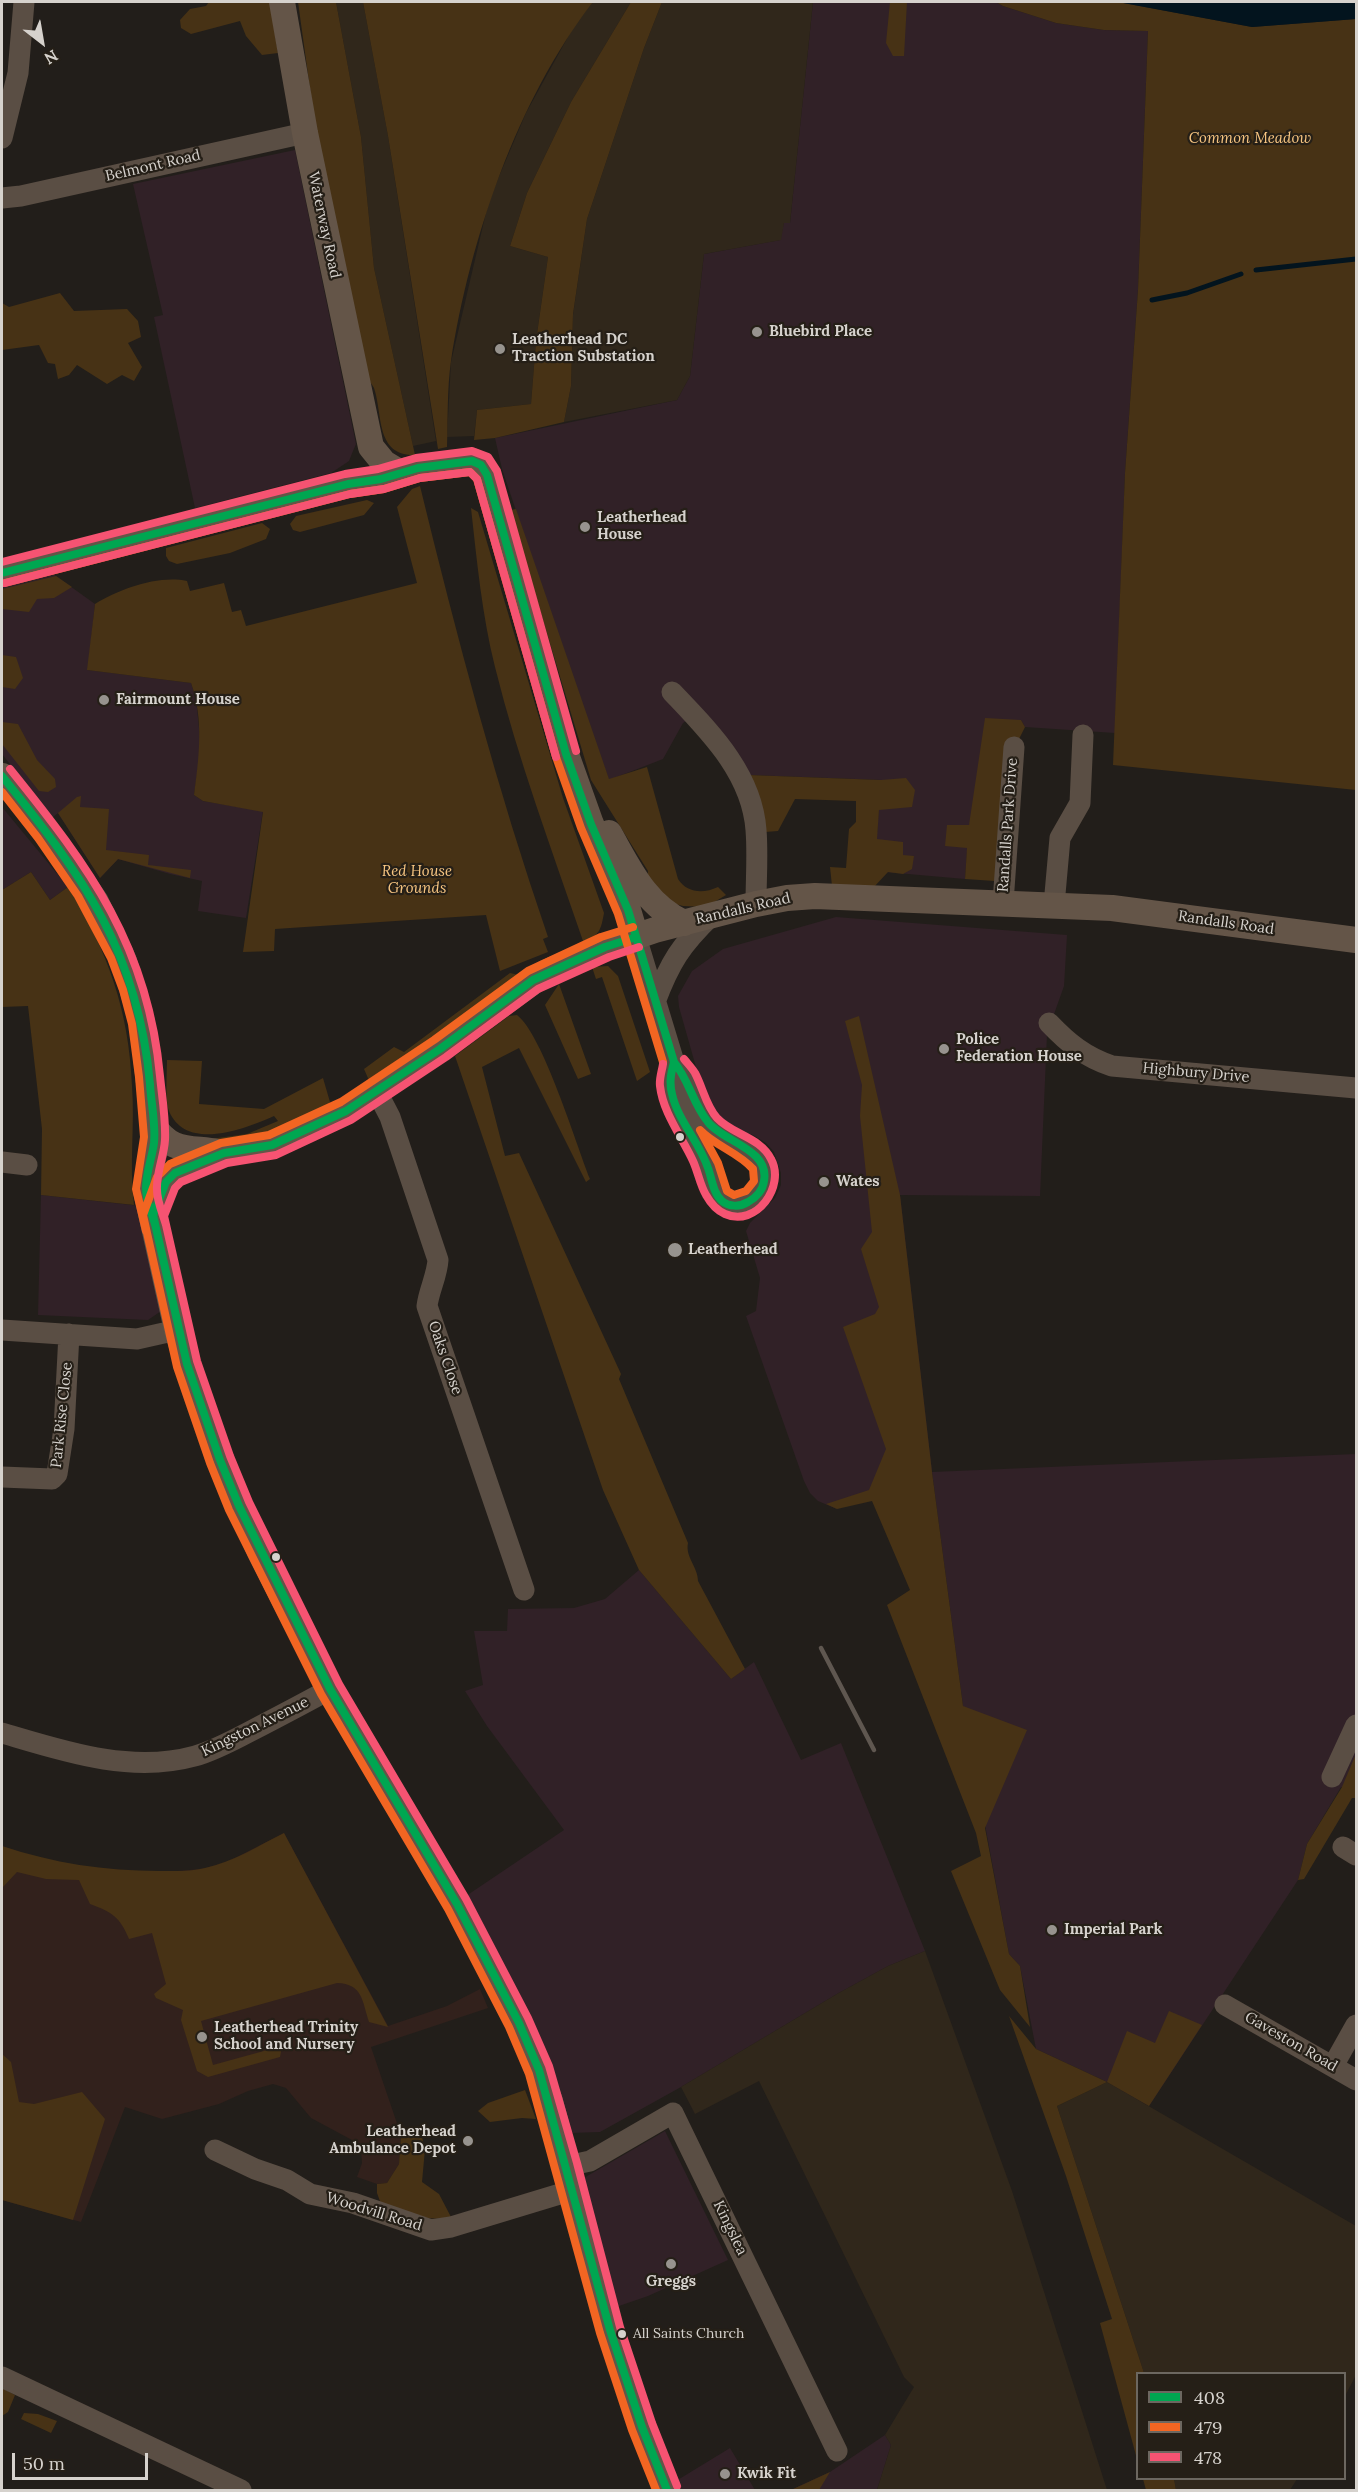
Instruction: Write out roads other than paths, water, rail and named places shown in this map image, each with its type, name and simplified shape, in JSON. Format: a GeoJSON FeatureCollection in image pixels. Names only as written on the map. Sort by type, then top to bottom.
{"type":"FeatureCollection","features":[{"type":"Feature","properties":{"kind":"main road","name":"Waterway Road"},"geometry":{"type":"LineString","coordinates":[[282,2],[305,134],[371,447]]}},
{"type":"Feature","properties":{"kind":"main road"},"geometry":{"type":"LineString","coordinates":[[348,484],[358,474],[371,447],[384,463],[399,472]]}},
{"type":"Feature","properties":{"kind":"main road"},"geometry":{"type":"LineString","coordinates":[[2,573],[348,484],[381,479],[399,472],[478,462],[485,470],[566,754],[628,910],[636,937]]}},
{"type":"Feature","properties":{"kind":"main road"},"geometry":{"type":"LineString","coordinates":[[2,776],[90,893],[120,951],[142,1022],[156,1144],[146,1191],[177,1330],[202,1410],[228,1479],[260,1552],[330,1689],[446,1886],[519,2023],[550,2101],[610,2330],[642,2427],[668,2490]]}},
{"type":"Feature","properties":{"kind":"main road"},"geometry":{"type":"LineString","coordinates":[[580,794],[602,820],[644,893],[663,912],[684,923]]}},
{"type":"Feature","properties":{"kind":"main road","name":"Randalls Road"},"geometry":{"type":"LineString","coordinates":[[153,1215],[163,1188],[175,1173],[224,1153],[272,1145],[294,1137],[346,1111],[377,1092],[533,980],[605,947],[756,904],[815,896],[1054,905],[1146,912],[1356,940]]}},
{"type":"Feature","properties":{"kind":"main road","name":"Randalls Road"},"geometry":{"type":"LineString","coordinates":[[153,1125],[162,1138],[172,1146],[224,1153]]}},
{"type":"Feature","properties":{"kind":"street"},"geometry":{"type":"LineString","coordinates":[[2,138],[18,73],[24,2]]}},
{"type":"Feature","properties":{"kind":"street","name":"Belmont Road"},"geometry":{"type":"LineString","coordinates":[[2,198],[21,196],[305,134]]}},
{"type":"Feature","properties":{"kind":"street"},"geometry":{"type":"LineString","coordinates":[[672,692],[715,738],[734,764],[747,794],[756,828],[756,904]]}},
{"type":"Feature","properties":{"kind":"street"},"geometry":{"type":"LineString","coordinates":[[1054,905],[1060,838],[1080,803],[1083,735]]}},
{"type":"Feature","properties":{"kind":"street","name":"Randalls Park Drive"},"geometry":{"type":"LineString","coordinates":[[1003,903],[1014,747]]}},
{"type":"Feature","properties":{"kind":"street"},"geometry":{"type":"LineString","coordinates":[[655,1002],[678,950],[712,915]]}},
{"type":"Feature","properties":{"kind":"street"},"geometry":{"type":"LineString","coordinates":[[636,937],[674,1062],[686,1077],[699,1109],[710,1125],[726,1139],[755,1154],[763,1164],[766,1176],[764,1186],[757,1196],[746,1204],[732,1206],[722,1202],[715,1191],[707,1166],[679,1113],[670,1083],[674,1062]]}},
{"type":"Feature","properties":{"kind":"street","name":"Highbury Drive"},"geometry":{"type":"LineString","coordinates":[[1049,1023],[1082,1053],[1091,1059],[1112,1066],[1356,1088]]}},
{"type":"Feature","properties":{"kind":"street","name":"Oaks Close"},"geometry":{"type":"LineString","coordinates":[[377,1092],[390,1117],[438,1260],[437,1273],[429,1293],[427,1306],[524,1590]]}},
{"type":"Feature","properties":{"kind":"street"},"geometry":{"type":"LineString","coordinates":[[2,1162],[27,1165]]}},
{"type":"Feature","properties":{"kind":"street"},"geometry":{"type":"LineString","coordinates":[[2,1330],[137,1339],[177,1330]]}},
{"type":"Feature","properties":{"kind":"street","name":"Park Rise Close"},"geometry":{"type":"LineString","coordinates":[[2,1477],[52,1479],[57,1474],[64,1429],[69,1334]]}},
{"type":"Feature","properties":{"kind":"street","name":"Kingston Avenue"},"geometry":{"type":"LineString","coordinates":[[2,1733],[53,1748],[104,1759],[137,1763],[166,1762],[196,1756],[225,1744],[330,1689]]}},
{"type":"Feature","properties":{"kind":"street"},"geometry":{"type":"LineString","coordinates":[[1332,1777],[1356,1725]]}},
{"type":"Feature","properties":{"kind":"street","name":"Gaveston Road"},"geometry":{"type":"LineString","coordinates":[[1225,2005],[1356,2080]]}},
{"type":"Feature","properties":{"kind":"street"},"geometry":{"type":"LineString","coordinates":[[1333,2066],[1356,2025]]}},
{"type":"Feature","properties":{"kind":"street","name":"Kingslea"},"geometry":{"type":"LineString","coordinates":[[570,2178],[590,2161],[673,2113],[837,2451]]}},
{"type":"Feature","properties":{"kind":"street","name":"Woodvill Road"},"geometry":{"type":"LineString","coordinates":[[215,2150],[255,2169],[287,2180],[310,2194],[354,2203],[431,2230],[451,2227],[570,2178]]}},
{"type":"Feature","properties":{"kind":"street"},"geometry":{"type":"LineString","coordinates":[[2,2377],[241,2490]]}},
{"type":"Feature","properties":{"kind":"water"},"geometry":{"type":"Polygon","coordinates":[[[1118,2],[1356,2],[1356,19],[1252,27],[1118,2]]]}},
{"type":"Feature","properties":{"kind":"waterway"},"geometry":{"type":"LineString","coordinates":[[1256,270],[1356,259]]}},
{"type":"Feature","properties":{"kind":"waterway"},"geometry":{"type":"LineString","coordinates":[[1152,300],[1187,293],[1241,274]]}},
{"type":"Feature","properties":{"kind":"railway"},"geometry":{"type":"LineString","coordinates":[[821,1648],[874,1750]]}},
{"type":"Feature","properties":{"kind":"place","name":"Bluebird Place"},"geometry":{"type":"Point","coordinates":[757,332]}},
{"type":"Feature","properties":{"kind":"place","name":"Leatherhead DC Traction Substation"},"geometry":{"type":"Point","coordinates":[500,349]}},
{"type":"Feature","properties":{"kind":"place","name":"Leatherhead House"},"geometry":{"type":"Point","coordinates":[585,527]}},
{"type":"Feature","properties":{"kind":"place","name":"Fairmount House"},"geometry":{"type":"Point","coordinates":[104,700]}},
{"type":"Feature","properties":{"kind":"place","name":"Police Federation House"},"geometry":{"type":"Point","coordinates":[944,1049]}},
{"type":"Feature","properties":{"kind":"place","name":"Wates"},"geometry":{"type":"Point","coordinates":[824,1182]}},
{"type":"Feature","properties":{"kind":"place","name":"Leatherhead"},"geometry":{"type":"Point","coordinates":[675,1250]}},
{"type":"Feature","properties":{"kind":"place","name":"Imperial Park"},"geometry":{"type":"Point","coordinates":[1052,1930]}},
{"type":"Feature","properties":{"kind":"place","name":"Leatherhead Trinity School and Nursery"},"geometry":{"type":"Point","coordinates":[202,2037]}},
{"type":"Feature","properties":{"kind":"place","name":"Leatherhead Ambulance Depot"},"geometry":{"type":"Point","coordinates":[468,2141]}},
{"type":"Feature","properties":{"kind":"place","name":"Greggs"},"geometry":{"type":"Point","coordinates":[671,2264]}},
{"type":"Feature","properties":{"kind":"place","name":"All Saints Church"},"geometry":{"type":"Point","coordinates":[622,2334]}},
{"type":"Feature","properties":{"kind":"place","name":"Kwik Fit"},"geometry":{"type":"Point","coordinates":[725,2474]}},
{"type":"Feature","properties":{"kind":"park label","name":"Common Meadow"},"geometry":{"type":"Point","coordinates":[1250,139]}},
{"type":"Feature","properties":{"kind":"park label","name":"Red House Grounds"},"geometry":{"type":"Point","coordinates":[417,880]}}]}
